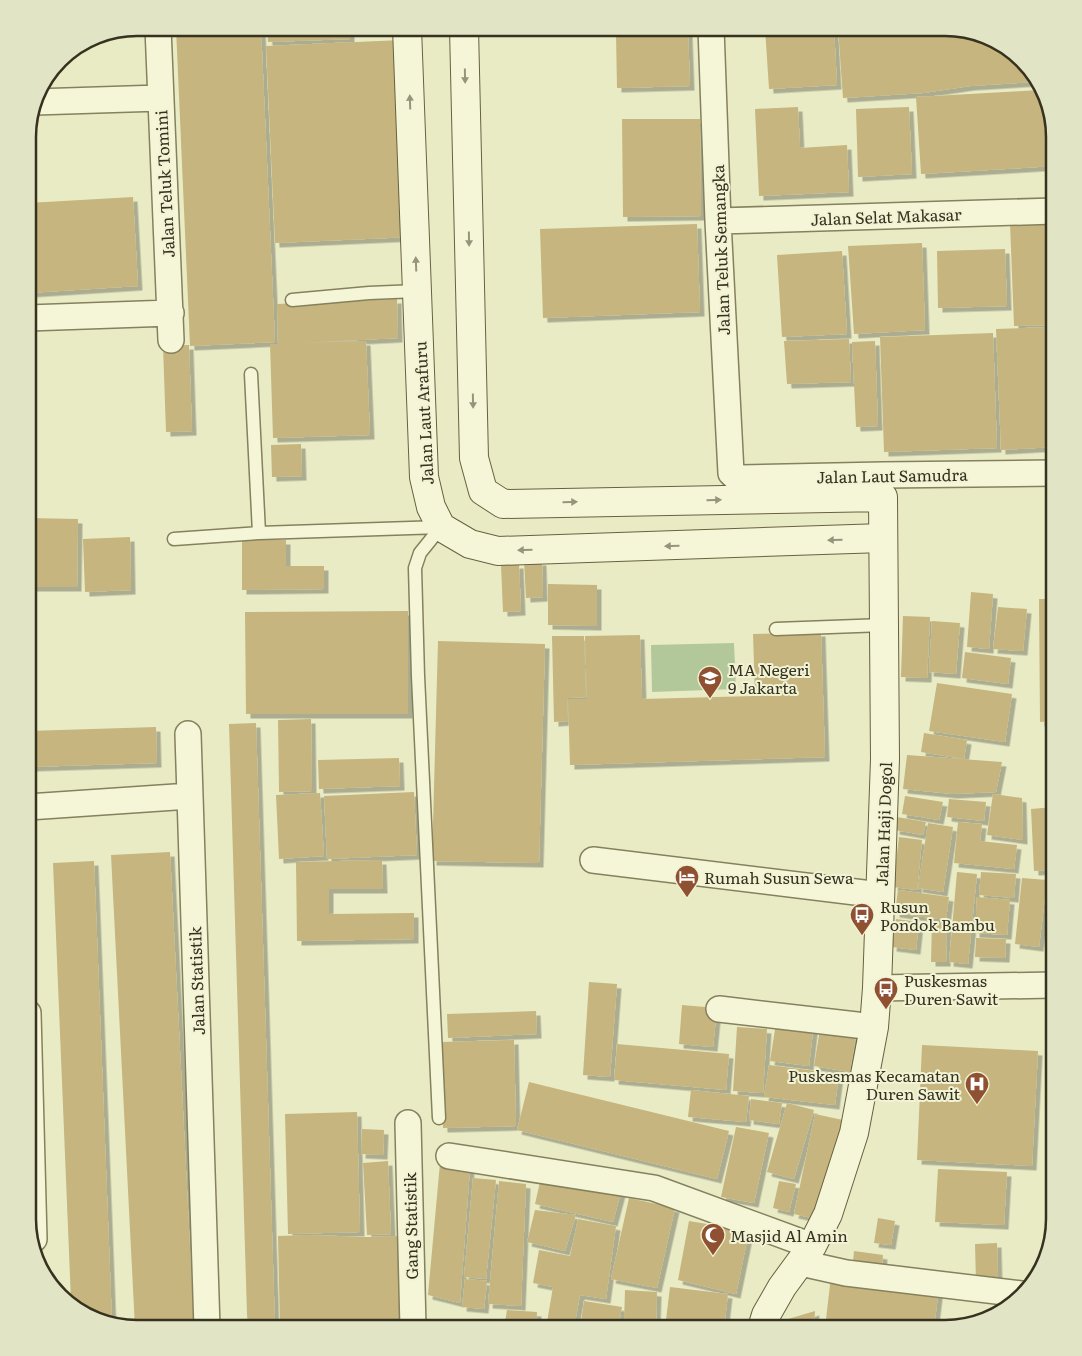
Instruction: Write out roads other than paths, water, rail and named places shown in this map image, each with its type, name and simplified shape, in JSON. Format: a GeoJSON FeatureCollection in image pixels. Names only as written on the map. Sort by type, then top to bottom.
{"type":"FeatureCollection","features":[{"type":"Feature","properties":{"kind":"street","name":"Jalan Teluk Tomini"},"geometry":{"type":"LineString","coordinates":[[158,36],[171,340]]}},
{"type":"Feature","properties":{"kind":"street","name":"Jalan Laut Arafuru"},"geometry":{"type":"LineString","coordinates":[[407,36],[424,477],[431,507],[441,527]]}},
{"type":"Feature","properties":{"kind":"street"},"geometry":{"type":"LineString","coordinates":[[464,36],[474,458],[483,491],[503,504],[883,486]]}},
{"type":"Feature","properties":{"kind":"street","name":"Jalan Teluk Semangka"},"geometry":{"type":"LineString","coordinates":[[711,36],[718,221],[731,472]]}},
{"type":"Feature","properties":{"kind":"street"},"geometry":{"type":"LineString","coordinates":[[43,102],[160,98]]}},
{"type":"Feature","properties":{"kind":"street","name":"Jalan Selat Makasar"},"geometry":{"type":"LineString","coordinates":[[718,221],[1046,211]]}},
{"type":"Feature","properties":{"kind":"street"},"geometry":{"type":"LineString","coordinates":[[36,318],[170,313]]}},
{"type":"Feature","properties":{"kind":"street","name":"Jalan Laut Samudra"},"geometry":{"type":"LineString","coordinates":[[731,472],[735,477],[742,478],[883,486],[1046,474]]}},
{"type":"Feature","properties":{"kind":"street","name":"Jalan Haji Dogol"},"geometry":{"type":"LineString","coordinates":[[764,1320],[782,1287],[806,1254],[828,1214],[854,1133],[874,1027],[885,759],[883,486]]}},
{"type":"Feature","properties":{"kind":"street"},"geometry":{"type":"LineString","coordinates":[[441,527],[470,544],[498,551],[883,538]]}},
{"type":"Feature","properties":{"kind":"street","name":"Jalan Statistik"},"geometry":{"type":"LineString","coordinates":[[188,734],[207,1320]]}},
{"type":"Feature","properties":{"kind":"street"},"geometry":{"type":"LineString","coordinates":[[36,806],[190,796]]}},
{"type":"Feature","properties":{"kind":"street"},"geometry":{"type":"LineString","coordinates":[[593,860],[880,895]]}},
{"type":"Feature","properties":{"kind":"street"},"geometry":{"type":"LineString","coordinates":[[877,988],[1046,985]]}},
{"type":"Feature","properties":{"kind":"street"},"geometry":{"type":"LineString","coordinates":[[719,1009],[874,1027]]}},
{"type":"Feature","properties":{"kind":"street","name":"Gang Statistik"},"geometry":{"type":"LineString","coordinates":[[408,1123],[413,1320]]}},
{"type":"Feature","properties":{"kind":"street"},"geometry":{"type":"LineString","coordinates":[[449,1156],[654,1188],[846,1273],[1013,1293]]}},
{"type":"Feature","properties":{"kind":"lane"},"geometry":{"type":"LineString","coordinates":[[292,300],[417,291]]}},
{"type":"Feature","properties":{"kind":"lane"},"geometry":{"type":"LineString","coordinates":[[251,374],[259,533]]}},
{"type":"Feature","properties":{"kind":"lane"},"geometry":{"type":"LineString","coordinates":[[174,539],[259,533],[441,527]]}},
{"type":"Feature","properties":{"kind":"lane"},"geometry":{"type":"LineString","coordinates":[[439,1118],[418,676],[415,568],[420,553],[441,527]]}},
{"type":"Feature","properties":{"kind":"lane"},"geometry":{"type":"LineString","coordinates":[[776,629],[884,625]]}},
{"type":"Feature","properties":{"kind":"place","name":"MA Negeri 9 Jakarta"},"geometry":{"type":"Point","coordinates":[710,699]}},
{"type":"Feature","properties":{"kind":"place","name":"Rumah Susun Sewa"},"geometry":{"type":"Point","coordinates":[687,898]}},
{"type":"Feature","properties":{"kind":"place","name":"Rusun Pondok Bambu"},"geometry":{"type":"Point","coordinates":[862,936]}},
{"type":"Feature","properties":{"kind":"place","name":"Puskesmas Duren Sawit"},"geometry":{"type":"Point","coordinates":[886,1010]}},
{"type":"Feature","properties":{"kind":"place","name":"Puskesmas Kecamatan Duren Sawit"},"geometry":{"type":"Point","coordinates":[977,1105]}},
{"type":"Feature","properties":{"kind":"place","name":"Masjid Al Amin"},"geometry":{"type":"Point","coordinates":[713,1256]}}]}
